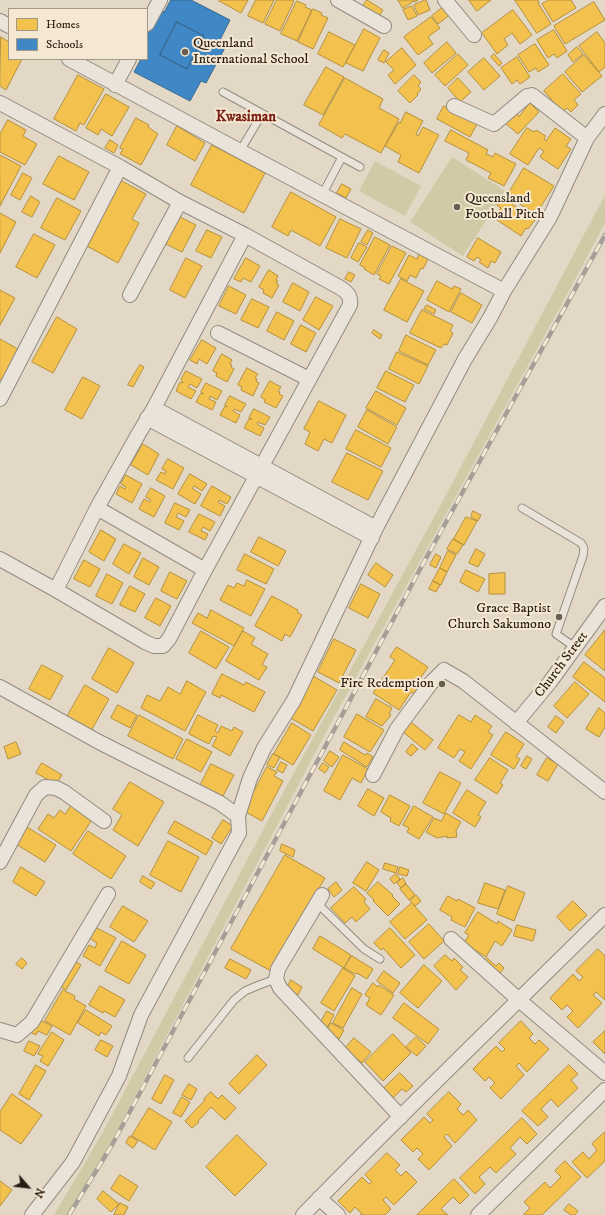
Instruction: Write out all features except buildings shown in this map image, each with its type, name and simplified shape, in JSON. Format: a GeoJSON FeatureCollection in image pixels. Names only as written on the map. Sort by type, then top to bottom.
{"type":"FeatureCollection","features":[{"type":"Feature","properties":{"kind":"street"},"geometry":{"type":"LineString","coordinates":[[148,22],[160,0]]}},
{"type":"Feature","properties":{"kind":"street"},"geometry":{"type":"LineString","coordinates":[[338,0],[384,26]]}},
{"type":"Feature","properties":{"kind":"street"},"geometry":{"type":"LineString","coordinates":[[445,0],[474,35]]}},
{"type":"Feature","properties":{"kind":"street"},"geometry":{"type":"LineString","coordinates":[[71,60],[240,152],[504,290]]}},
{"type":"Feature","properties":{"kind":"street"},"geometry":{"type":"LineString","coordinates":[[115,85],[128,60]]}},
{"type":"Feature","properties":{"kind":"street"},"geometry":{"type":"LineString","coordinates":[[454,106],[494,124],[527,96],[532,95],[588,138]]}},
{"type":"Feature","properties":{"kind":"street"},"geometry":{"type":"LineString","coordinates":[[0,103],[120,167],[180,202],[347,291],[351,297],[350,304],[169,639],[163,646],[154,646],[145,642],[0,559]]}},
{"type":"Feature","properties":{"kind":"street"},"geometry":{"type":"LineString","coordinates":[[32,1215],[73,1162],[119,1076],[141,1015],[239,833],[238,816],[250,778],[264,748],[294,700],[374,533],[465,359],[490,318],[504,290],[550,217],[588,138],[605,114]]}},
{"type":"Feature","properties":{"kind":"street"},"geometry":{"type":"LineString","coordinates":[[0,398],[120,167]]}},
{"type":"Feature","properties":{"kind":"street"},"geometry":{"type":"LineString","coordinates":[[130,295],[180,202]]}},
{"type":"Feature","properties":{"kind":"street"},"geometry":{"type":"LineString","coordinates":[[56,590],[96,508],[151,413],[245,236]]}},
{"type":"Feature","properties":{"kind":"street"},"geometry":{"type":"LineString","coordinates":[[218,332],[309,379]]}},
{"type":"Feature","properties":{"kind":"street"},"geometry":{"type":"LineString","coordinates":[[151,413],[374,533]]}},
{"type":"Feature","properties":{"kind":"street"},"geometry":{"type":"LineString","coordinates":[[96,508],[205,570]]}},
{"type":"Feature","properties":{"kind":"street","name":"Church Street"},"geometry":{"type":"LineString","coordinates":[[516,723],[576,648],[605,606]]}},
{"type":"Feature","properties":{"kind":"street"},"geometry":{"type":"LineString","coordinates":[[373,774],[397,729],[431,683],[444,670],[463,681],[605,792]]}},
{"type":"Feature","properties":{"kind":"street"},"geometry":{"type":"LineString","coordinates":[[0,687],[99,742],[220,803],[238,816]]}},
{"type":"Feature","properties":{"kind":"street"},"geometry":{"type":"LineString","coordinates":[[0,862],[36,795],[44,787],[56,788],[64,792],[104,821]]}},
{"type":"Feature","properties":{"kind":"street"},"geometry":{"type":"LineString","coordinates":[[0,1030],[17,1035],[32,1022],[108,894]]}},
{"type":"Feature","properties":{"kind":"street"},"geometry":{"type":"LineString","coordinates":[[319,899],[278,969],[276,979],[280,988],[401,1117]]}},
{"type":"Feature","properties":{"kind":"street"},"geometry":{"type":"LineString","coordinates":[[303,1215],[441,1075],[605,915]]}},
{"type":"Feature","properties":{"kind":"street"},"geometry":{"type":"LineString","coordinates":[[451,939],[519,1000],[605,1073]]}},
{"type":"Feature","properties":{"kind":"street"},"geometry":{"type":"LineString","coordinates":[[478,1215],[605,1090]]}},
{"type":"Feature","properties":{"kind":"street"},"geometry":{"type":"LineString","coordinates":[[319,1198],[338,1215]]}},
{"type":"Feature","properties":{"kind":"lane"},"geometry":{"type":"LineString","coordinates":[[222,92],[360,167]]}},
{"type":"Feature","properties":{"kind":"lane"},"geometry":{"type":"LineString","coordinates":[[240,152],[262,114]]}},
{"type":"Feature","properties":{"kind":"lane"},"geometry":{"type":"LineString","coordinates":[[322,194],[342,157]]}},
{"type":"Feature","properties":{"kind":"lane"},"geometry":{"type":"LineString","coordinates":[[522,508],[581,543],[584,548],[583,556],[556,634],[576,648]]}},
{"type":"Feature","properties":{"kind":"lane"},"geometry":{"type":"LineString","coordinates":[[319,899],[364,949],[380,959]]}},
{"type":"Feature","properties":{"kind":"lane"},"geometry":{"type":"LineString","coordinates":[[188,1058],[234,1000],[245,991],[276,979]]}},
{"type":"Feature","properties":{"kind":"shaded area","name":"Queensland Football Pitch"},"geometry":{"type":"Polygon","coordinates":[[[452,157],[505,191],[463,256],[410,222],[452,157]]]}},
{"type":"Feature","properties":{"kind":"shaded area"},"geometry":{"type":"Polygon","coordinates":[[[375,161],[421,186],[405,216],[359,191],[375,161]]]}},
{"type":"Feature","properties":{"kind":"shaded area"},"geometry":{"type":"Polygon","coordinates":[[[605,195],[605,223],[333,719],[93,1176],[71,1215],[54,1215],[103,1132],[271,815],[438,510],[605,195]]]}},
{"type":"Feature","properties":{"kind":"railway"},"geometry":{"type":"LineString","coordinates":[[69,1215],[112,1145],[425,560],[605,235]]}},
{"type":"Feature","properties":{"kind":"place","name":"Queenland International School"},"geometry":{"type":"Point","coordinates":[185,52]}},
{"type":"Feature","properties":{"kind":"place","name":"Queensland Football Pitch"},"geometry":{"type":"Point","coordinates":[457,207]}},
{"type":"Feature","properties":{"kind":"place","name":"Grace Baptist Church Sakumono"},"geometry":{"type":"Point","coordinates":[559,617]}},
{"type":"Feature","properties":{"kind":"place","name":"Fire Redemption"},"geometry":{"type":"Point","coordinates":[442,684]}},
{"type":"Feature","properties":{"kind":"district","name":"Kwasiman"},"geometry":{"type":"Point","coordinates":[246,118]}}]}
